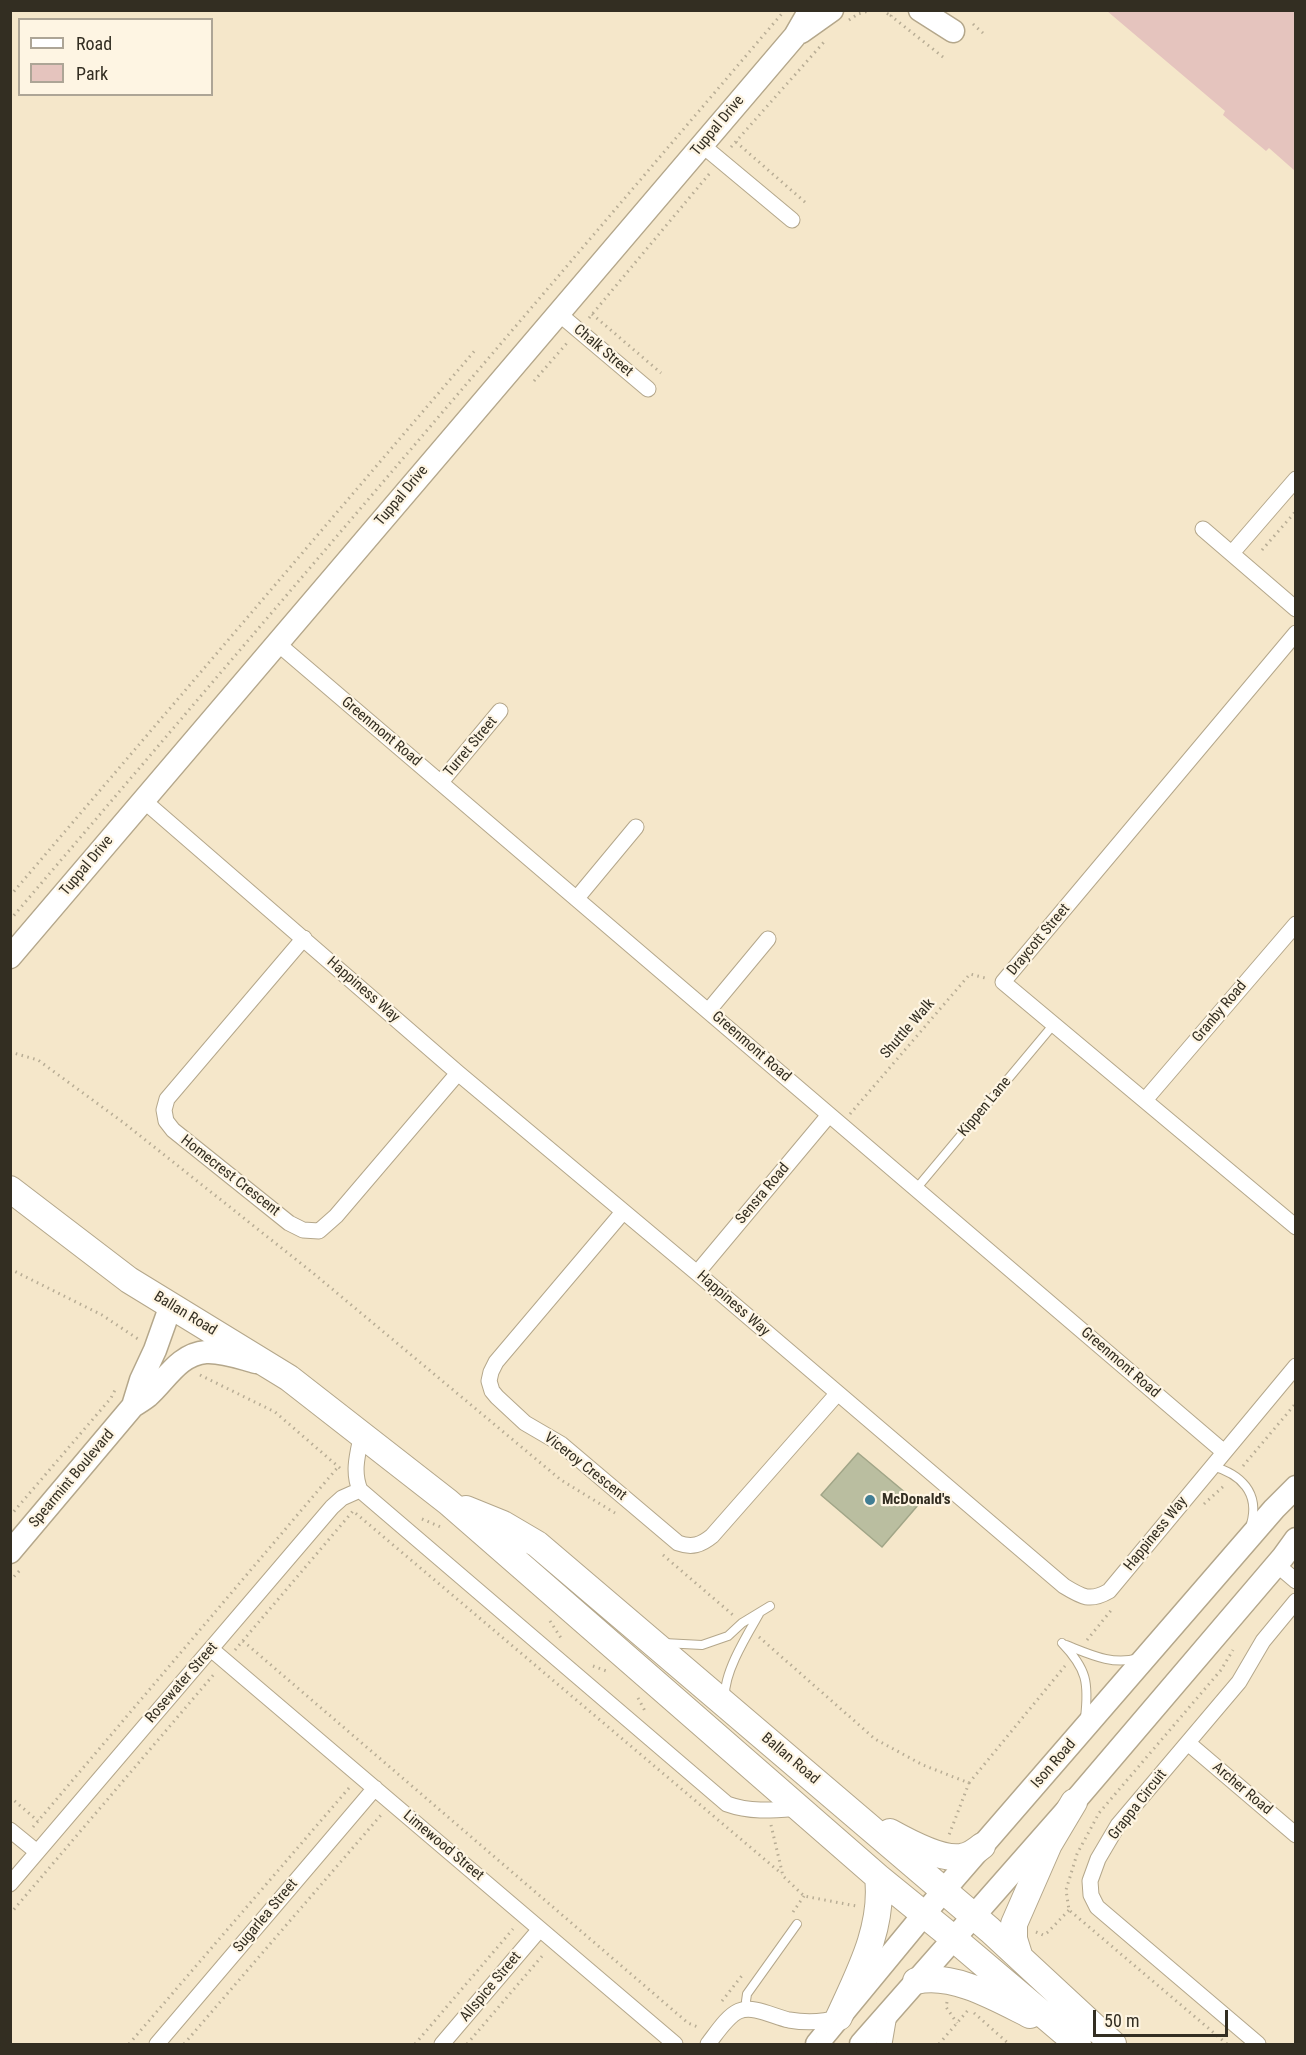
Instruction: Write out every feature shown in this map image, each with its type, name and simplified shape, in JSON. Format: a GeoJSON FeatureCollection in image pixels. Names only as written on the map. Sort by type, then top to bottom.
{"type":"FeatureCollection","features":[{"type":"Feature","properties":{"kind":"main road","name":"Ballan Road"},"geometry":{"type":"LineString","coordinates":[[10,1190],[129,1280],[289,1378],[362,1433],[448,1502],[878,1877],[1072,2039]]}},
{"type":"Feature","properties":{"kind":"main road","name":"Ballan Road"},"geometry":{"type":"LineString","coordinates":[[448,1502],[503,1524],[537,1544],[973,1915],[1113,2044]]}},
{"type":"Feature","properties":{"kind":"main road"},"geometry":{"type":"LineString","coordinates":[[1019,1955],[1014,1939],[1014,1924],[1049,1844],[1074,1802]]}},
{"type":"Feature","properties":{"kind":"main road"},"geometry":{"type":"LineString","coordinates":[[855,1814],[903,1839],[941,1854],[962,1857],[982,1846]]}},
{"type":"Feature","properties":{"kind":"main road"},"geometry":{"type":"LineString","coordinates":[[839,2017],[862,1967],[873,1934],[880,1898],[878,1877]]}},
{"type":"Feature","properties":{"kind":"main road"},"geometry":{"type":"LineString","coordinates":[[916,1981],[938,1978],[953,1982],[1006,2004],[1072,2039]]}},
{"type":"Feature","properties":{"kind":"street","name":"Tuppal Drive"},"geometry":{"type":"LineString","coordinates":[[10,957],[795,36],[810,10]]}},
{"type":"Feature","properties":{"kind":"street"},"geometry":{"type":"LineString","coordinates":[[920,10],[946,23]]}},
{"type":"Feature","properties":{"kind":"street","name":"Tuppal Drive"},"geometry":{"type":"LineString","coordinates":[[795,36],[838,17]]}},
{"type":"Feature","properties":{"kind":"street"},"geometry":{"type":"LineString","coordinates":[[702,145],[792,220]]}},
{"type":"Feature","properties":{"kind":"street","name":"Chalk Street"},"geometry":{"type":"LineString","coordinates":[[558,314],[648,389]]}},
{"type":"Feature","properties":{"kind":"street"},"geometry":{"type":"LineString","coordinates":[[1232,553],[1296,479]]}},
{"type":"Feature","properties":{"kind":"street"},"geometry":{"type":"LineString","coordinates":[[1203,530],[1296,609]]}},
{"type":"Feature","properties":{"kind":"street","name":"Draycott Street"},"geometry":{"type":"LineString","coordinates":[[1296,633],[1003,982],[1296,1227]]}},
{"type":"Feature","properties":{"kind":"street","name":"Greenmont Road"},"geometry":{"type":"LineString","coordinates":[[277,643],[1224,1452]]}},
{"type":"Feature","properties":{"kind":"street","name":"Turret Street"},"geometry":{"type":"LineString","coordinates":[[441,782],[500,711]]}},
{"type":"Feature","properties":{"kind":"street","name":"Happiness Way"},"geometry":{"type":"LineString","coordinates":[[143,800],[458,1073],[1064,1586],[1079,1596],[1099,1597],[1109,1592],[1296,1365]]}},
{"type":"Feature","properties":{"kind":"street"},"geometry":{"type":"LineString","coordinates":[[577,898],[636,827]]}},
{"type":"Feature","properties":{"kind":"street","name":"Granby Road"},"geometry":{"type":"LineString","coordinates":[[1146,1100],[1292,934]]}},
{"type":"Feature","properties":{"kind":"street","name":"Homecrest Crescent"},"geometry":{"type":"LineString","coordinates":[[304,938],[167,1099],[164,1110],[166,1121],[186,1142],[289,1223],[303,1230],[319,1231],[336,1216],[458,1073]]}},
{"type":"Feature","properties":{"kind":"street"},"geometry":{"type":"LineString","coordinates":[[709,1011],[768,939]]}},
{"type":"Feature","properties":{"kind":"street","name":"Sensra Road"},"geometry":{"type":"LineString","coordinates":[[697,1273],[835,1120]]}},
{"type":"Feature","properties":{"kind":"street","name":"Viceroy Crescent"},"geometry":{"type":"LineString","coordinates":[[623,1212],[496,1362],[491,1372],[489,1381],[492,1391],[525,1423],[561,1444],[678,1543],[697,1546],[712,1536],[837,1394]]}},
{"type":"Feature","properties":{"kind":"street","name":"Spearmint Boulevard"},"geometry":{"type":"LineString","coordinates":[[132,1406],[171,1305]]}},
{"type":"Feature","properties":{"kind":"street","name":"Spearmint Boulevard"},"geometry":{"type":"LineString","coordinates":[[10,1552],[132,1406],[148,1395],[179,1364],[195,1354],[207,1352],[232,1355],[269,1366]]}},
{"type":"Feature","properties":{"kind":"street"},"geometry":{"type":"LineString","coordinates":[[360,1490],[355,1479],[355,1468],[362,1433]]}},
{"type":"Feature","properties":{"kind":"street","name":"Ison Road"},"geometry":{"type":"LineString","coordinates":[[817,2044],[944,1890],[1232,1557],[1296,1487]]}},
{"type":"Feature","properties":{"kind":"street","name":"Rosewater Street"},"geometry":{"type":"LineString","coordinates":[[10,1884],[332,1507],[342,1498],[360,1490]]}},
{"type":"Feature","properties":{"kind":"street","name":"Ballan Road"},"geometry":{"type":"LineString","coordinates":[[360,1490],[727,1804],[739,1809],[762,1812],[801,1808]]}},
{"type":"Feature","properties":{"kind":"street"},"geometry":{"type":"LineString","coordinates":[[861,2044],[1074,1802],[1296,1539]]}},
{"type":"Feature","properties":{"kind":"street"},"geometry":{"type":"LineString","coordinates":[[1232,1557],[1253,1552],[1264,1555],[1296,1581]]}},
{"type":"Feature","properties":{"kind":"street","name":"Grappa Circuit"},"geometry":{"type":"LineString","coordinates":[[1258,2044],[1097,1907],[1091,1895],[1090,1881],[1118,1825],[1239,1682],[1263,1641],[1296,1601]]}},
{"type":"Feature","properties":{"kind":"street","name":"Limewood Street"},"geometry":{"type":"LineString","coordinates":[[211,1649],[675,2044]]}},
{"type":"Feature","properties":{"kind":"street","name":"Archer Road"},"geometry":{"type":"LineString","coordinates":[[1188,1743],[1296,1835]]}},
{"type":"Feature","properties":{"kind":"street","name":"Sugarlea Street"},"geometry":{"type":"LineString","coordinates":[[157,2044],[375,1788]]}},
{"type":"Feature","properties":{"kind":"street"},"geometry":{"type":"LineString","coordinates":[[16,1835],[37,1852]]}},
{"type":"Feature","properties":{"kind":"street","name":"Allspice Street"},"geometry":{"type":"LineString","coordinates":[[441,2044],[540,1929]]}},
{"type":"Feature","properties":{"kind":"street"},"geometry":{"type":"LineString","coordinates":[[708,2044],[737,2011],[747,2008],[788,2019],[810,2022],[839,2017]]}},
{"type":"Feature","properties":{"kind":"street"},"geometry":{"type":"LineString","coordinates":[[884,2044],[890,2011]]}},
{"type":"Feature","properties":{"kind":"lane","name":"Kippen Lane"},"geometry":{"type":"LineString","coordinates":[[916,1189],[1054,1024]]}},
{"type":"Feature","properties":{"kind":"lane"},"geometry":{"type":"LineString","coordinates":[[1212,1466],[1228,1470],[1239,1478],[1252,1496],[1254,1515],[1247,1540]]}},
{"type":"Feature","properties":{"kind":"lane"},"geometry":{"type":"LineString","coordinates":[[653,1643],[702,1646],[728,1636],[742,1623],[770,1606]]}},
{"type":"Feature","properties":{"kind":"lane"},"geometry":{"type":"LineString","coordinates":[[725,1704],[725,1688],[750,1630],[760,1613]]}},
{"type":"Feature","properties":{"kind":"lane"},"geometry":{"type":"LineString","coordinates":[[1084,1729],[1088,1695],[1086,1676],[1077,1658],[1062,1643],[1096,1657],[1118,1661],[1135,1659],[1150,1652]]}},
{"type":"Feature","properties":{"kind":"lane"},"geometry":{"type":"LineString","coordinates":[[747,2008],[747,1994],[797,1924]]}},
{"type":"Feature","properties":{"kind":"path"},"geometry":{"type":"LineString","coordinates":[[10,920],[785,10]]}},
{"type":"Feature","properties":{"kind":"path"},"geometry":{"type":"LineString","coordinates":[[838,17],[872,10]]}},
{"type":"Feature","properties":{"kind":"path"},"geometry":{"type":"LineString","coordinates":[[882,10],[943,57]]}},
{"type":"Feature","properties":{"kind":"path"},"geometry":{"type":"LineString","coordinates":[[891,16],[896,10]]}},
{"type":"Feature","properties":{"kind":"path"},"geometry":{"type":"LineString","coordinates":[[534,381],[579,331],[720,160],[830,36]]}},
{"type":"Feature","properties":{"kind":"path"},"geometry":{"type":"LineString","coordinates":[[736,142],[806,203]]}},
{"type":"Feature","properties":{"kind":"path"},"geometry":{"type":"LineString","coordinates":[[592,314],[661,374]]}},
{"type":"Feature","properties":{"kind":"path"},"geometry":{"type":"LineString","coordinates":[[10,896],[477,348]]}},
{"type":"Feature","properties":{"kind":"path"},"geometry":{"type":"LineString","coordinates":[[1262,550],[1296,511]]}},
{"type":"Feature","properties":{"kind":"path","name":"Shuttle Walk"},"geometry":{"type":"LineString","coordinates":[[835,1120],[970,974],[1003,982]]}},
{"type":"Feature","properties":{"kind":"path"},"geometry":{"type":"LineString","coordinates":[[10,1052],[38,1060],[124,1123],[314,1273],[561,1480],[616,1514]]}},
{"type":"Feature","properties":{"kind":"path"},"geometry":{"type":"LineString","coordinates":[[10,1516],[111,1398],[121,1379]]}},
{"type":"Feature","properties":{"kind":"path"},"geometry":{"type":"LineString","coordinates":[[16,1835],[38,1821],[338,1467]]}},
{"type":"Feature","properties":{"kind":"path"},"geometry":{"type":"LineString","coordinates":[[10,1914],[353,1511],[783,1876]]}},
{"type":"Feature","properties":{"kind":"path"},"geometry":{"type":"LineString","coordinates":[[661,1553],[742,1623]]}},
{"type":"Feature","properties":{"kind":"path"},"geometry":{"type":"LineString","coordinates":[[750,1630],[875,1739],[923,1765],[969,1783],[941,1854]]}},
{"type":"Feature","properties":{"kind":"path"},"geometry":{"type":"LineString","coordinates":[[243,1641],[688,2023],[700,2028]]}},
{"type":"Feature","properties":{"kind":"path"},"geometry":{"type":"LineString","coordinates":[[1227,2044],[1069,1910],[1066,1890],[1077,1854],[1099,1813],[1221,1670],[1233,1650]]}},
{"type":"Feature","properties":{"kind":"path"},"geometry":{"type":"LineString","coordinates":[[129,2044],[349,1788]]}},
{"type":"Feature","properties":{"kind":"path"},"geometry":{"type":"LineString","coordinates":[[10,1797],[38,1821]]}},
{"type":"Feature","properties":{"kind":"path"},"geometry":{"type":"LineString","coordinates":[[184,2044],[381,1815]]}},
{"type":"Feature","properties":{"kind":"path"},"geometry":{"type":"LineString","coordinates":[[415,2044],[513,1929]]}},
{"type":"Feature","properties":{"kind":"path"},"geometry":{"type":"LineString","coordinates":[[467,2044],[543,1955]]}},
{"type":"Feature","properties":{"kind":"path"},"geometry":{"type":"LineString","coordinates":[[939,2044],[969,2009],[1009,2044]]}},
{"type":"Feature","properties":{"kind":"green space"},"geometry":{"type":"Polygon","coordinates":[[[1107,11],[1295,11],[1295,171],[1269,148],[1266,151],[1223,115],[1225,111],[1107,11]]]}},
{"type":"Feature","properties":{"kind":"building","name":"McDonald's"},"geometry":{"type":"Polygon","coordinates":[[[858,1453],[919,1504],[882,1547],[821,1495],[858,1453]]]}},
{"type":"Feature","properties":{"kind":"place","name":"McDonald's"},"geometry":{"type":"Point","coordinates":[870,1500]}}]}
